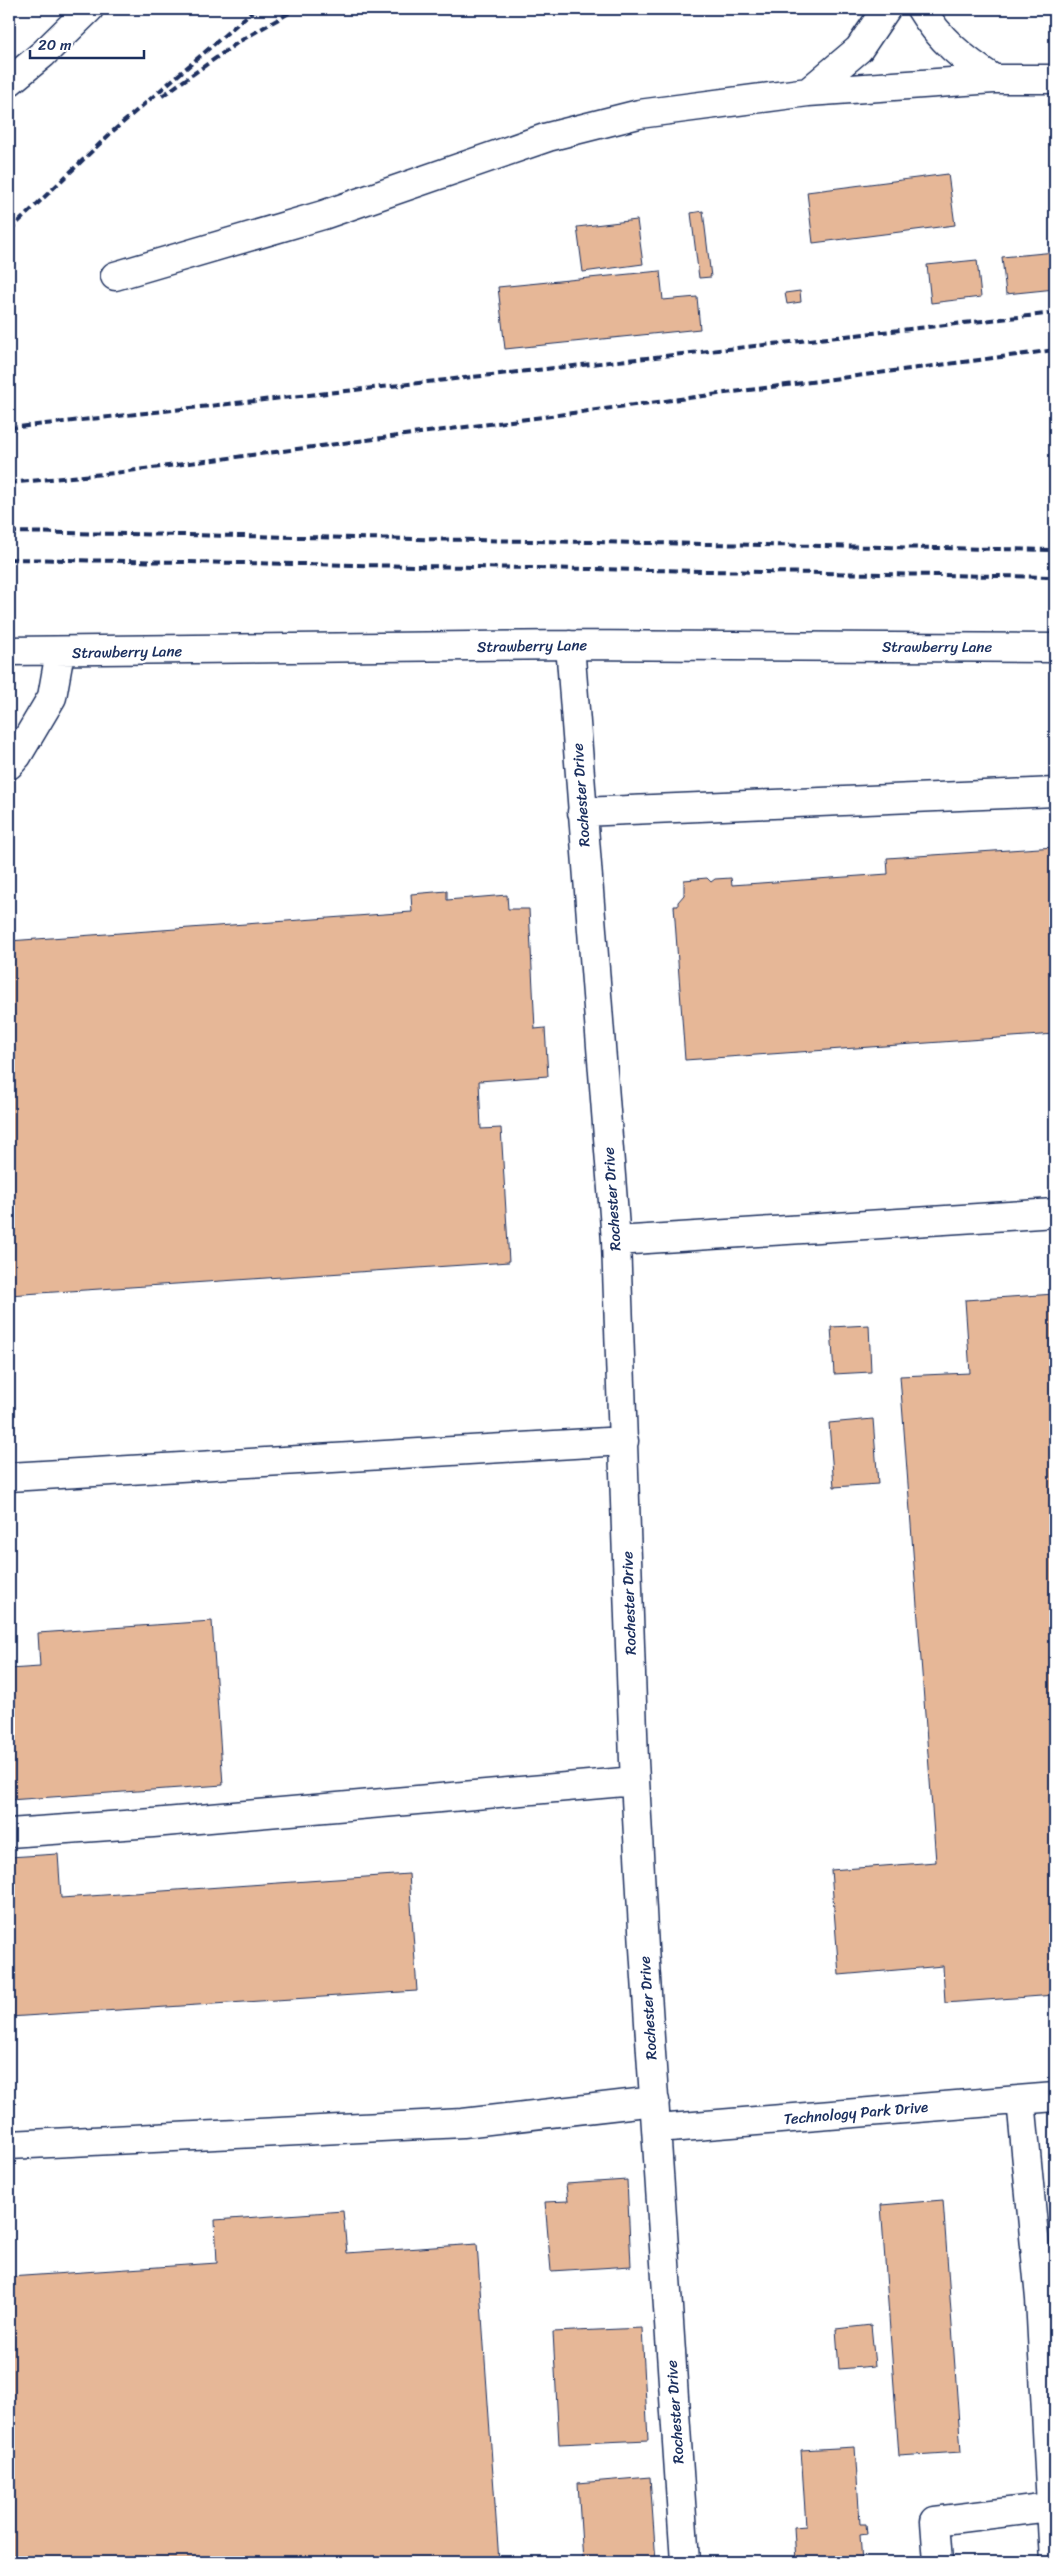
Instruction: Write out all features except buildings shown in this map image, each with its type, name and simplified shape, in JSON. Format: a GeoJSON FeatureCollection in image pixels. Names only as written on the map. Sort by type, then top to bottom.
{"type":"FeatureCollection","features":[{"type":"Feature","properties":{"kind":"street"},"geometry":{"type":"LineString","coordinates":[[9,82],[43,54],[89,9]]}},
{"type":"Feature","properties":{"kind":"street"},"geometry":{"type":"LineString","coordinates":[[808,92],[859,49],[886,9]]}},
{"type":"Feature","properties":{"kind":"street"},"geometry":{"type":"LineString","coordinates":[[920,9],[940,36],[969,64],[994,80]]}},
{"type":"Feature","properties":{"kind":"street"},"geometry":{"type":"LineString","coordinates":[[115,276],[323,215],[548,137],[639,114],[808,92],[1055,78]]}},
{"type":"Feature","properties":{"kind":"street","name":"Strawberry Lane"},"geometry":{"type":"LineString","coordinates":[[9,651],[60,652],[570,645],[1055,648]]}},
{"type":"Feature","properties":{"kind":"street","name":"Rochester Drive"},"geometry":{"type":"LineString","coordinates":[[570,645],[616,1241],[635,1781],[644,1948],[685,2562]]}},
{"type":"Feature","properties":{"kind":"street"},"geometry":{"type":"LineString","coordinates":[[9,766],[18,756],[52,697],[60,652]]}},
{"type":"Feature","properties":{"kind":"street"},"geometry":{"type":"LineString","coordinates":[[582,812],[1055,792]]}},
{"type":"Feature","properties":{"kind":"street"},"geometry":{"type":"LineString","coordinates":[[616,1241],[1055,1213]]}},
{"type":"Feature","properties":{"kind":"street"},"geometry":{"type":"LineString","coordinates":[[9,1477],[624,1441]]}},
{"type":"Feature","properties":{"kind":"street"},"geometry":{"type":"LineString","coordinates":[[9,1833],[153,1823],[635,1781]]}},
{"type":"Feature","properties":{"kind":"street","name":"Technology Park Drive"},"geometry":{"type":"LineString","coordinates":[[657,2129],[1055,2097]]}},
{"type":"Feature","properties":{"kind":"street"},"geometry":{"type":"LineString","coordinates":[[1021,2100],[1048,2299],[1049,2507],[1054,2562]]}},
{"type":"Feature","properties":{"kind":"street"},"geometry":{"type":"LineString","coordinates":[[9,2145],[463,2123],[655,2101]]}},
{"type":"Feature","properties":{"kind":"street"},"geometry":{"type":"LineString","coordinates":[[938,2562],[935,2521],[1049,2507]]}},
{"type":"Feature","properties":{"kind":"railway"},"geometry":{"type":"LineString","coordinates":[[9,231],[113,131],[255,9]]}},
{"type":"Feature","properties":{"kind":"railway"},"geometry":{"type":"LineString","coordinates":[[162,96],[240,41],[296,9]]}},
{"type":"Feature","properties":{"kind":"railway"},"geometry":{"type":"LineString","coordinates":[[9,428],[1055,313]]}},
{"type":"Feature","properties":{"kind":"railway"},"geometry":{"type":"LineString","coordinates":[[9,483],[114,473],[1055,350]]}},
{"type":"Feature","properties":{"kind":"railway"},"geometry":{"type":"LineString","coordinates":[[9,532],[1055,550]]}},
{"type":"Feature","properties":{"kind":"railway"},"geometry":{"type":"LineString","coordinates":[[9,559],[1055,577]]}}]}
